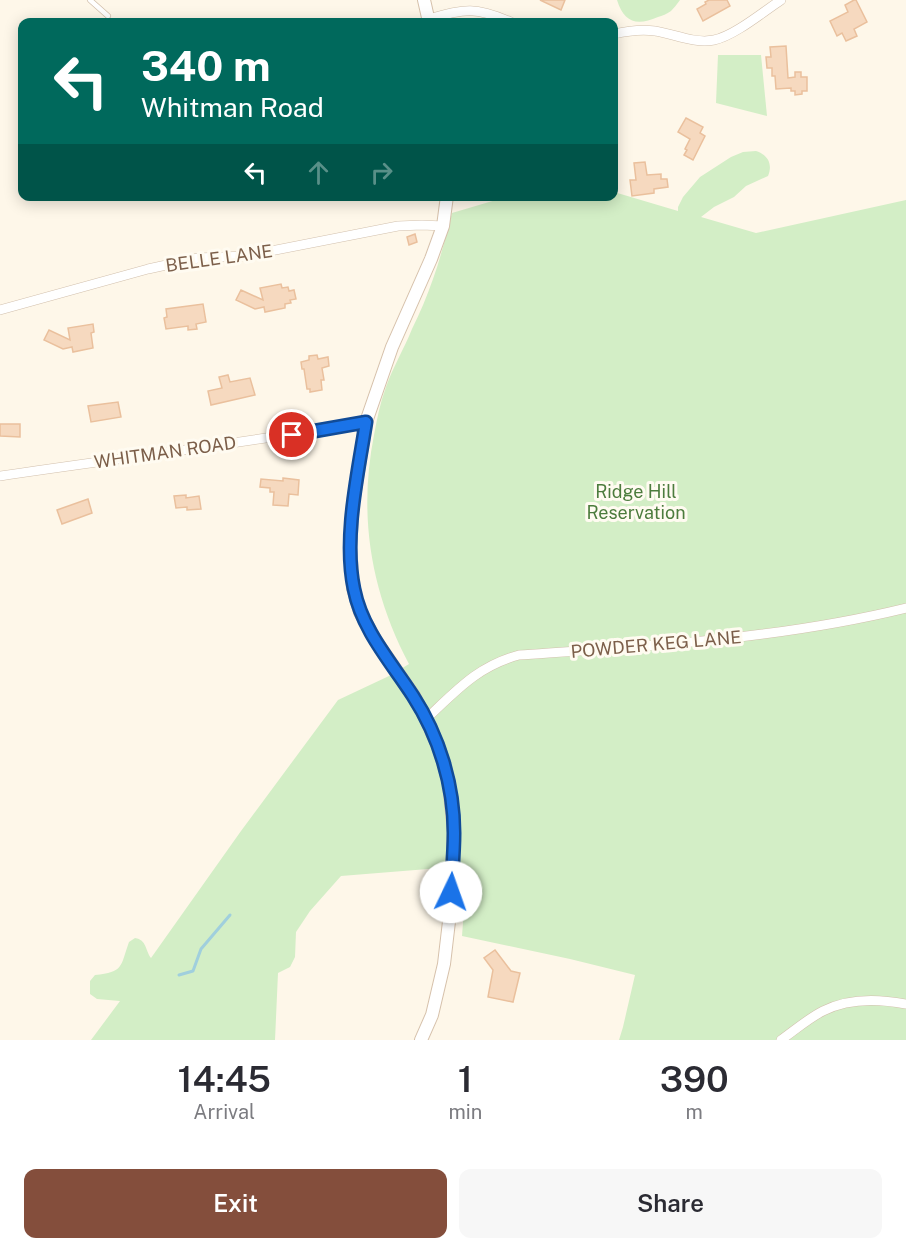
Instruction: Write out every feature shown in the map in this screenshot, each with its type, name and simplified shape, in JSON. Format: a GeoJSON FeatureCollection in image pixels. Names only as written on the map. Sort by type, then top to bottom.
{"type":"FeatureCollection","features":[{"type":"Feature","properties":{"kind":"street"},"geometry":{"type":"LineString","coordinates":[[424,0],[428,18]]}},
{"type":"Feature","properties":{"kind":"street"},"geometry":{"type":"LineString","coordinates":[[618,33],[653,31],[695,40],[712,41],[728,36],[781,0]]}},
{"type":"Feature","properties":{"kind":"street"},"geometry":{"type":"LineString","coordinates":[[437,18],[453,12],[471,10],[502,18]]}},
{"type":"Feature","properties":{"kind":"street"},"geometry":{"type":"LineString","coordinates":[[421,1040],[432,1015],[444,964],[450,913],[454,832],[449,784],[441,751],[426,718],[360,612],[353,588],[350,546],[366,422],[392,347],[442,226],[446,201]]}},
{"type":"Feature","properties":{"kind":"street","name":"BELLE LANE"},"geometry":{"type":"LineString","coordinates":[[0,310],[148,269],[198,258],[245,256],[398,226],[442,226]]}},
{"type":"Feature","properties":{"kind":"street","name":"WHITMAN ROAD"},"geometry":{"type":"LineString","coordinates":[[0,476],[292,435],[366,422]]}},
{"type":"Feature","properties":{"kind":"street","name":"POWDER KEG LANE"},"geometry":{"type":"LineString","coordinates":[[426,718],[472,676],[503,659],[519,655],[692,643],[796,630],[906,608]]}},
{"type":"Feature","properties":{"kind":"street"},"geometry":{"type":"LineString","coordinates":[[781,1040],[823,1011],[837,1005],[854,1001],[885,1000],[906,1004]]}},
{"type":"Feature","properties":{"kind":"lane"},"geometry":{"type":"LineString","coordinates":[[90,0],[108,16]]}},
{"type":"Feature","properties":{"kind":"green space"},"geometry":{"type":"Polygon","coordinates":[[[617,0],[680,0],[666,14],[638,22],[623,14],[617,0]]]}},
{"type":"Feature","properties":{"kind":"green space"},"geometry":{"type":"Polygon","coordinates":[[[718,55],[761,55],[767,116],[716,103],[718,55]]]}},
{"type":"Feature","properties":{"kind":"green space","name":"Ridge Hill Reservation"},"geometry":{"type":"Polygon","coordinates":[[[756,151],[764,155],[770,168],[768,176],[746,186],[734,197],[714,207],[701,217],[756,233],[906,200],[906,1040],[619,1040],[635,975],[462,936],[465,866],[341,876],[310,911],[296,932],[295,957],[290,967],[278,973],[275,1040],[91,1040],[120,1001],[97,999],[90,994],[90,981],[95,975],[116,970],[122,963],[129,942],[135,938],[144,943],[151,958],[338,700],[409,664],[385,609],[371,553],[367,495],[369,465],[380,405],[392,372],[428,292],[452,213],[492,201],[618,201],[618,193],[678,211],[683,197],[700,177],[743,152],[756,151]]]}},
{"type":"Feature","properties":{"kind":"building"},"geometry":{"type":"Polygon","coordinates":[[[540,0],[565,0],[561,10],[540,0]]]}},
{"type":"Feature","properties":{"kind":"building"},"geometry":{"type":"Polygon","coordinates":[[[709,0],[727,0],[730,6],[703,21],[697,9],[709,0]]]}},
{"type":"Feature","properties":{"kind":"building"},"geometry":{"type":"Polygon","coordinates":[[[854,0],[867,22],[854,29],[857,36],[846,41],[842,33],[837,36],[830,21],[848,12],[845,5],[854,0]]]}},
{"type":"Feature","properties":{"kind":"building"},"geometry":{"type":"Polygon","coordinates":[[[786,46],[788,78],[795,77],[795,72],[801,72],[801,77],[807,77],[807,91],[802,91],[802,94],[795,95],[795,91],[791,91],[791,88],[776,89],[772,68],[767,68],[766,57],[771,57],[770,47],[786,46]]]}},
{"type":"Feature","properties":{"kind":"building"},"geometry":{"type":"Polygon","coordinates":[[[686,118],[703,127],[700,133],[705,136],[693,160],[684,155],[690,139],[678,132],[686,118]]]}},
{"type":"Feature","properties":{"kind":"building"},"geometry":{"type":"Polygon","coordinates":[[[645,162],[647,175],[661,174],[661,179],[667,179],[668,187],[654,189],[654,193],[632,196],[630,180],[636,180],[634,163],[645,162]]]}},
{"type":"Feature","properties":{"kind":"building"},"geometry":{"type":"Polygon","coordinates":[[[415,234],[417,242],[409,245],[407,237],[415,234]]]}},
{"type":"Feature","properties":{"kind":"building"},"geometry":{"type":"Polygon","coordinates":[[[281,284],[282,288],[288,287],[289,291],[294,290],[296,299],[285,304],[285,308],[265,312],[264,307],[255,309],[236,300],[241,290],[263,300],[260,288],[281,284]]]}},
{"type":"Feature","properties":{"kind":"building"},"geometry":{"type":"Polygon","coordinates":[[[203,304],[206,322],[196,324],[197,329],[188,330],[188,326],[166,329],[164,318],[167,317],[166,309],[203,304]]]}},
{"type":"Feature","properties":{"kind":"building"},"geometry":{"type":"Polygon","coordinates":[[[93,324],[94,332],[91,333],[93,348],[73,352],[72,347],[63,349],[44,340],[49,330],[70,340],[68,328],[93,324]]]}},
{"type":"Feature","properties":{"kind":"building"},"geometry":{"type":"Polygon","coordinates":[[[317,355],[318,359],[328,357],[329,366],[322,368],[324,380],[321,380],[322,390],[310,392],[310,389],[307,389],[301,362],[309,360],[309,356],[317,355]]]}},
{"type":"Feature","properties":{"kind":"building"},"geometry":{"type":"Polygon","coordinates":[[[228,375],[230,382],[250,378],[255,395],[211,405],[208,391],[222,388],[219,377],[228,375]]]}},
{"type":"Feature","properties":{"kind":"building"},"geometry":{"type":"Polygon","coordinates":[[[118,402],[121,417],[91,422],[88,406],[118,402]]]}},
{"type":"Feature","properties":{"kind":"building"},"geometry":{"type":"Polygon","coordinates":[[[0,424],[20,424],[20,437],[0,436],[0,424]]]}},
{"type":"Feature","properties":{"kind":"building"},"geometry":{"type":"Polygon","coordinates":[[[283,478],[299,480],[298,495],[289,494],[288,506],[273,505],[274,492],[270,492],[270,488],[260,487],[261,479],[283,481],[283,478]]]}},
{"type":"Feature","properties":{"kind":"building"},"geometry":{"type":"Polygon","coordinates":[[[186,495],[186,498],[199,496],[201,509],[176,508],[174,496],[186,495]]]}},
{"type":"Feature","properties":{"kind":"building"},"geometry":{"type":"Polygon","coordinates":[[[88,499],[92,513],[62,524],[57,510],[88,499]]]}},
{"type":"Feature","properties":{"kind":"building"},"geometry":{"type":"Polygon","coordinates":[[[495,950],[511,971],[520,973],[513,1002],[488,997],[493,970],[484,958],[495,950]]]}},
{"type":"Feature","properties":{"kind":"waterway"},"geometry":{"type":"LineString","coordinates":[[179,975],[193,971],[201,949],[230,915]]}},
{"type":"Feature","properties":{"kind":"route"},"geometry":{"type":"LineString","coordinates":[[292,435],[366,422],[350,546],[353,588],[360,612],[385,655],[414,696],[441,751],[449,784],[454,832],[451,892]]}}]}
